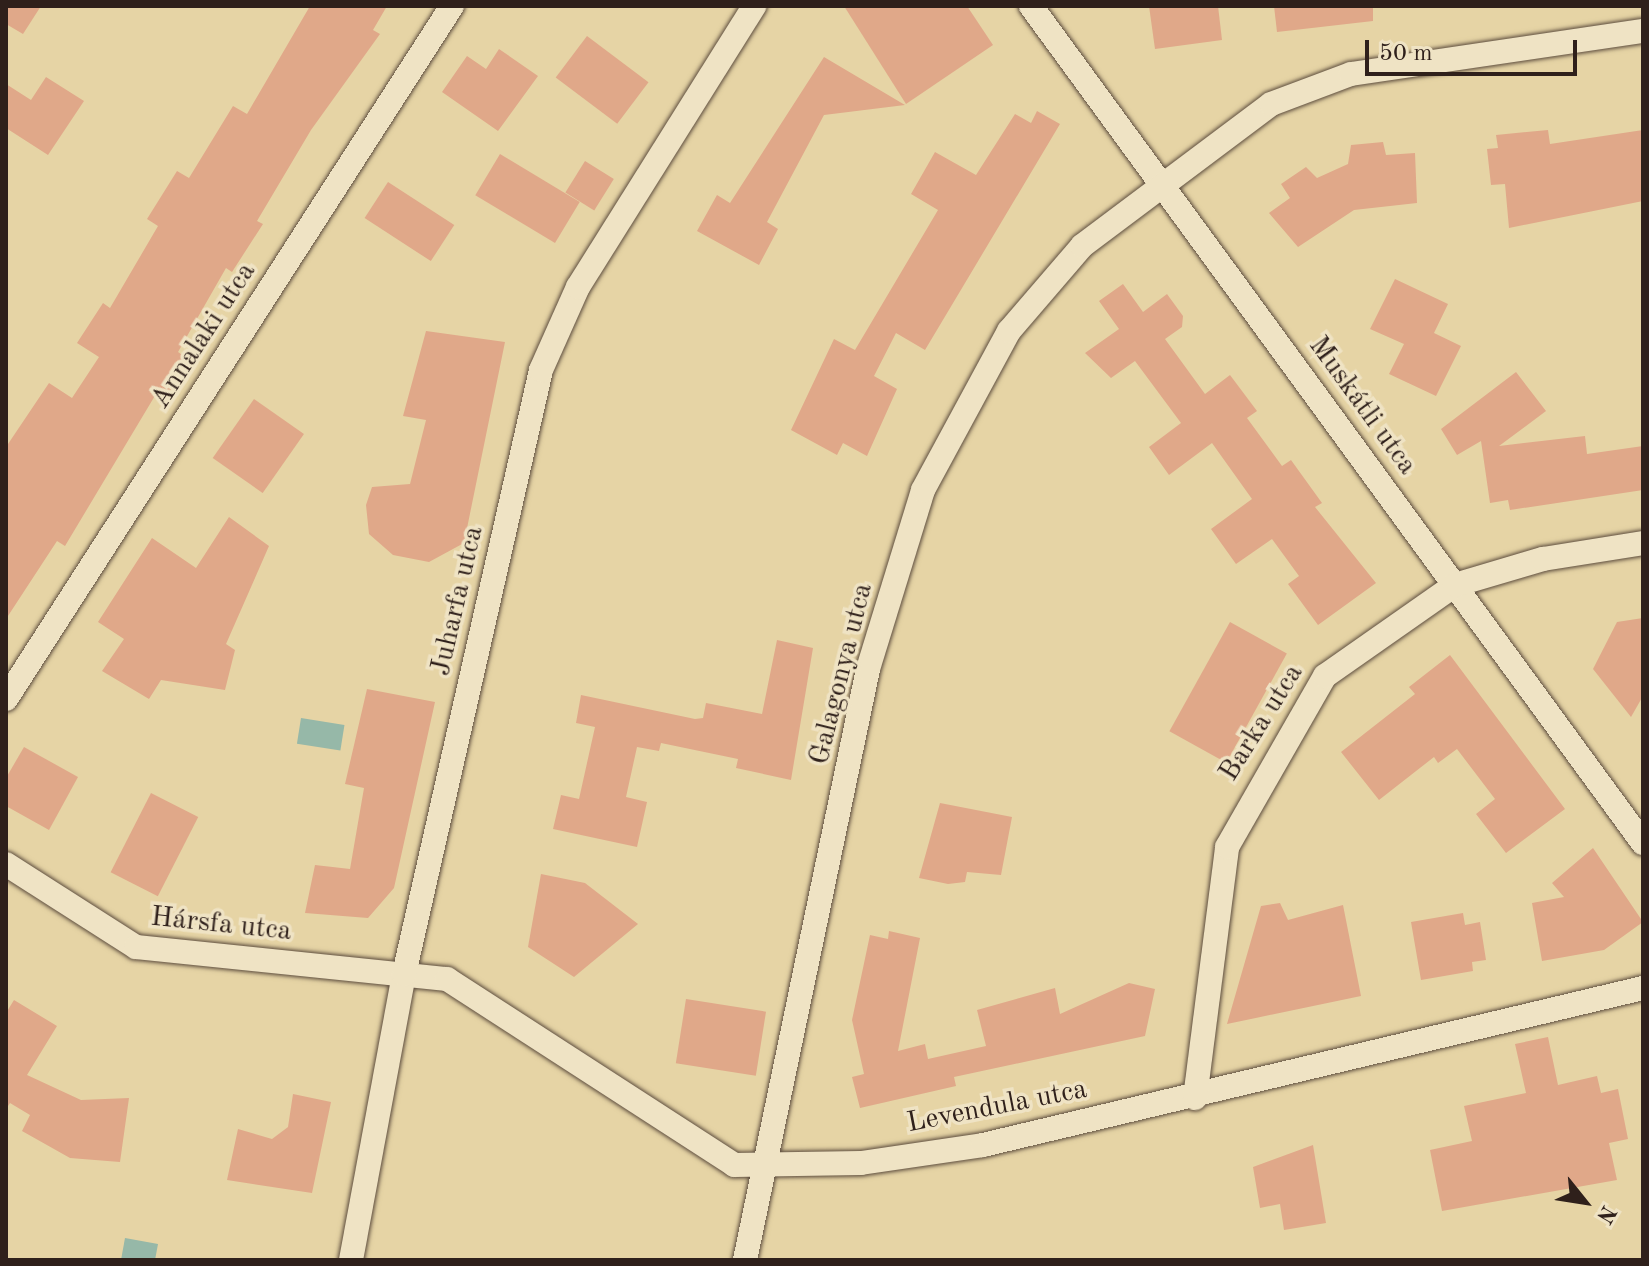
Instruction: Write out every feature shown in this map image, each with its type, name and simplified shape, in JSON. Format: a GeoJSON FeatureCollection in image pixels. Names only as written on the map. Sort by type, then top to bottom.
{"type":"FeatureCollection","features":[{"type":"Feature","properties":{"kind":"street","name":"Annalaki utca"},"geometry":{"type":"LineString","coordinates":[[6,699],[452,6]]}},
{"type":"Feature","properties":{"kind":"street","name":"Juharfa utca"},"geometry":{"type":"LineString","coordinates":[[351,1260],[404,974],[541,370],[578,287],[754,6]]}},
{"type":"Feature","properties":{"kind":"street","name":"Muskátli utca"},"geometry":{"type":"LineString","coordinates":[[1031,6],[1643,843]]}},
{"type":"Feature","properties":{"kind":"street","name":"Galagonya utca"},"geometry":{"type":"LineString","coordinates":[[745,1260],[868,669],[923,490],[1009,331],[1082,246],[1271,104],[1351,74],[1643,31]]}},
{"type":"Feature","properties":{"kind":"street","name":"Barka utca"},"geometry":{"type":"LineString","coordinates":[[1195,1098],[1227,847],[1249,799],[1325,676],[1393,621],[1455,585],[1543,559],[1643,543]]}},
{"type":"Feature","properties":{"kind":"street","name":"Hársfa utca"},"geometry":{"type":"LineString","coordinates":[[6,864],[136,947],[404,974]]}},
{"type":"Feature","properties":{"kind":"street","name":"Levendula utca"},"geometry":{"type":"LineString","coordinates":[[404,974],[447,979],[734,1165],[767,1166],[861,1163],[983,1145],[1195,1098],[1643,988]]}},
{"type":"Feature","properties":{"kind":"shaded area"},"geometry":{"type":"Polygon","coordinates":[[[301,718],[344,725],[340,751],[297,744],[301,718]]]}},
{"type":"Feature","properties":{"kind":"shaded area"},"geometry":{"type":"Polygon","coordinates":[[[125,1238],[158,1244],[155,1260],[121,1260],[125,1238]]]}},
{"type":"Feature","properties":{"kind":"building"},"geometry":{"type":"Polygon","coordinates":[[[6,6],[41,6],[23,34],[6,24],[6,6]]]}},
{"type":"Feature","properties":{"kind":"building"},"geometry":{"type":"Polygon","coordinates":[[[310,6],[387,6],[373,30],[380,34],[311,130],[257,221],[263,224],[232,272],[226,268],[178,352],[190,360],[164,400],[156,394],[65,546],[57,541],[6,619],[6,447],[49,383],[72,398],[99,357],[77,343],[103,303],[110,308],[158,226],[147,219],[177,171],[189,178],[233,106],[247,114],[310,6]]]}},
{"type":"Feature","properties":{"kind":"building"},"geometry":{"type":"Polygon","coordinates":[[[844,6],[967,6],[993,45],[906,104],[844,6]]]}},
{"type":"Feature","properties":{"kind":"building"},"geometry":{"type":"Polygon","coordinates":[[[1149,6],[1218,6],[1222,40],[1155,49],[1149,6]]]}},
{"type":"Feature","properties":{"kind":"building"},"geometry":{"type":"Polygon","coordinates":[[[1274,6],[1373,6],[1373,21],[1277,32],[1274,6]]]}},
{"type":"Feature","properties":{"kind":"building"},"geometry":{"type":"Polygon","coordinates":[[[587,36],[648,82],[617,124],[556,78],[587,36]]]}},
{"type":"Feature","properties":{"kind":"building"},"geometry":{"type":"Polygon","coordinates":[[[499,49],[538,76],[498,131],[442,92],[467,56],[486,69],[499,49]]]}},
{"type":"Feature","properties":{"kind":"building"},"geometry":{"type":"Polygon","coordinates":[[[824,57],[905,105],[824,115],[767,222],[778,229],[759,265],[697,231],[717,195],[730,203],[824,57]]]}},
{"type":"Feature","properties":{"kind":"building"},"geometry":{"type":"Polygon","coordinates":[[[46,77],[84,101],[48,155],[6,128],[6,84],[31,100],[46,77]]]}},
{"type":"Feature","properties":{"kind":"building"},"geometry":{"type":"Polygon","coordinates":[[[1037,111],[1060,124],[925,350],[896,333],[874,376],[897,389],[867,456],[843,443],[837,455],[791,430],[834,339],[855,350],[938,210],[911,194],[935,152],[976,175],[1015,114],[1031,123],[1037,111]]]}},
{"type":"Feature","properties":{"kind":"building"},"geometry":{"type":"Polygon","coordinates":[[[1548,130],[1550,144],[1643,130],[1643,201],[1509,228],[1505,184],[1491,185],[1487,149],[1498,148],[1496,135],[1548,130]]]}},
{"type":"Feature","properties":{"kind":"building"},"geometry":{"type":"Polygon","coordinates":[[[1383,142],[1386,155],[1415,153],[1417,203],[1354,210],[1298,247],[1269,213],[1290,198],[1281,184],[1306,167],[1317,178],[1348,164],[1351,145],[1383,142]]]}},
{"type":"Feature","properties":{"kind":"building"},"geometry":{"type":"Polygon","coordinates":[[[500,154],[580,202],[555,243],[475,195],[500,154]]]}},
{"type":"Feature","properties":{"kind":"building"},"geometry":{"type":"Polygon","coordinates":[[[585,161],[614,179],[594,210],[565,192],[585,161]]]}},
{"type":"Feature","properties":{"kind":"building"},"geometry":{"type":"Polygon","coordinates":[[[388,182],[454,225],[431,261],[365,218],[388,182]]]}},
{"type":"Feature","properties":{"kind":"building"},"geometry":{"type":"Polygon","coordinates":[[[1395,279],[1448,304],[1434,333],[1461,346],[1436,396],[1389,374],[1404,344],[1370,329],[1395,279]]]}},
{"type":"Feature","properties":{"kind":"building"},"geometry":{"type":"Polygon","coordinates":[[[1123,284],[1143,312],[1167,294],[1183,316],[1182,327],[1165,339],[1205,394],[1230,375],[1257,411],[1247,418],[1282,466],[1291,460],[1322,503],[1315,507],[1376,583],[1318,625],[1288,584],[1299,576],[1272,539],[1236,564],[1211,529],[1252,499],[1212,443],[1169,475],[1149,447],[1181,423],[1135,361],[1111,378],[1085,353],[1119,329],[1099,301],[1123,284]]]}},
{"type":"Feature","properties":{"kind":"building"},"geometry":{"type":"Polygon","coordinates":[[[426,331],[505,342],[464,543],[429,562],[393,555],[369,534],[366,505],[372,487],[410,484],[426,420],[403,416],[426,331]]]}},
{"type":"Feature","properties":{"kind":"building"},"geometry":{"type":"Polygon","coordinates":[[[1516,372],[1546,411],[1499,446],[1585,436],[1587,454],[1643,446],[1643,490],[1510,510],[1508,500],[1490,503],[1481,441],[1457,455],[1441,429],[1516,372]]]}},
{"type":"Feature","properties":{"kind":"building"},"geometry":{"type":"Polygon","coordinates":[[[254,399],[304,434],[263,493],[213,458],[254,399]]]}},
{"type":"Feature","properties":{"kind":"building"},"geometry":{"type":"Polygon","coordinates":[[[229,517],[269,546],[226,644],[235,650],[225,690],[161,680],[149,699],[102,671],[124,639],[98,622],[152,538],[196,568],[229,517]]]}},
{"type":"Feature","properties":{"kind":"building"},"geometry":{"type":"Polygon","coordinates":[[[1643,618],[1643,696],[1631,717],[1593,669],[1617,622],[1643,618]]]}},
{"type":"Feature","properties":{"kind":"building"},"geometry":{"type":"Polygon","coordinates":[[[1230,622],[1287,654],[1226,763],[1169,731],[1230,622]]]}},
{"type":"Feature","properties":{"kind":"building"},"geometry":{"type":"Polygon","coordinates":[[[777,640],[813,648],[791,780],[736,768],[738,759],[661,743],[659,751],[637,747],[626,797],[647,802],[637,847],[553,829],[561,795],[579,799],[595,727],[576,723],[581,695],[695,719],[703,718],[706,703],[762,714],[777,640]]]}},
{"type":"Feature","properties":{"kind":"building"},"geometry":{"type":"Polygon","coordinates":[[[1450,655],[1565,809],[1506,853],[1476,814],[1495,799],[1457,749],[1438,763],[1434,757],[1379,800],[1341,752],[1415,694],[1409,687],[1450,655]]]}},
{"type":"Feature","properties":{"kind":"building"},"geometry":{"type":"Polygon","coordinates":[[[367,689],[435,702],[394,888],[368,918],[305,913],[315,865],[350,869],[364,788],[345,784],[367,689]]]}},
{"type":"Feature","properties":{"kind":"building"},"geometry":{"type":"Polygon","coordinates":[[[24,747],[78,777],[49,830],[6,806],[6,778],[24,747]]]}},
{"type":"Feature","properties":{"kind":"building"},"geometry":{"type":"Polygon","coordinates":[[[151,793],[198,817],[158,896],[111,872],[151,793]]]}},
{"type":"Feature","properties":{"kind":"building"},"geometry":{"type":"Polygon","coordinates":[[[940,803],[1012,817],[1001,875],[967,872],[965,882],[948,884],[919,878],[940,803]]]}},
{"type":"Feature","properties":{"kind":"building"},"geometry":{"type":"Polygon","coordinates":[[[1593,848],[1643,922],[1604,950],[1542,961],[1532,903],[1564,897],[1552,883],[1593,848]]]}},
{"type":"Feature","properties":{"kind":"building"},"geometry":{"type":"Polygon","coordinates":[[[541,874],[585,883],[638,924],[574,977],[528,947],[541,874]]]}},
{"type":"Feature","properties":{"kind":"building"},"geometry":{"type":"Polygon","coordinates":[[[1280,903],[1288,920],[1343,905],[1361,996],[1227,1024],[1261,906],[1280,903]]]}},
{"type":"Feature","properties":{"kind":"building"},"geometry":{"type":"Polygon","coordinates":[[[1463,913],[1465,925],[1480,922],[1486,960],[1472,962],[1473,971],[1421,980],[1411,922],[1463,913]]]}},
{"type":"Feature","properties":{"kind":"building"},"geometry":{"type":"Polygon","coordinates":[[[889,931],[920,938],[898,1051],[925,1044],[928,1059],[986,1046],[977,1010],[1055,988],[1060,1014],[1129,983],[1155,989],[1145,1036],[954,1077],[956,1086],[860,1108],[852,1077],[864,1074],[852,1020],[870,935],[888,939],[889,931]]]}},
{"type":"Feature","properties":{"kind":"building"},"geometry":{"type":"Polygon","coordinates":[[[686,999],[766,1012],[756,1076],[676,1063],[686,999]]]}},
{"type":"Feature","properties":{"kind":"building"},"geometry":{"type":"Polygon","coordinates":[[[14,1000],[57,1026],[27,1075],[81,1100],[129,1098],[120,1162],[70,1158],[22,1131],[30,1115],[10,1103],[6,1109],[6,1013],[14,1000]]]}},
{"type":"Feature","properties":{"kind":"building"},"geometry":{"type":"Polygon","coordinates":[[[1548,1037],[1558,1085],[1597,1076],[1601,1093],[1618,1089],[1628,1139],[1609,1143],[1617,1180],[1442,1211],[1430,1150],[1472,1141],[1464,1106],[1526,1093],[1515,1044],[1548,1037]]]}},
{"type":"Feature","properties":{"kind":"building"},"geometry":{"type":"Polygon","coordinates":[[[293,1094],[331,1102],[312,1193],[227,1180],[238,1129],[272,1139],[288,1127],[293,1094]]]}},
{"type":"Feature","properties":{"kind":"building"},"geometry":{"type":"Polygon","coordinates":[[[1313,1145],[1326,1223],[1284,1230],[1280,1204],[1260,1208],[1253,1167],[1313,1145]]]}}]}
